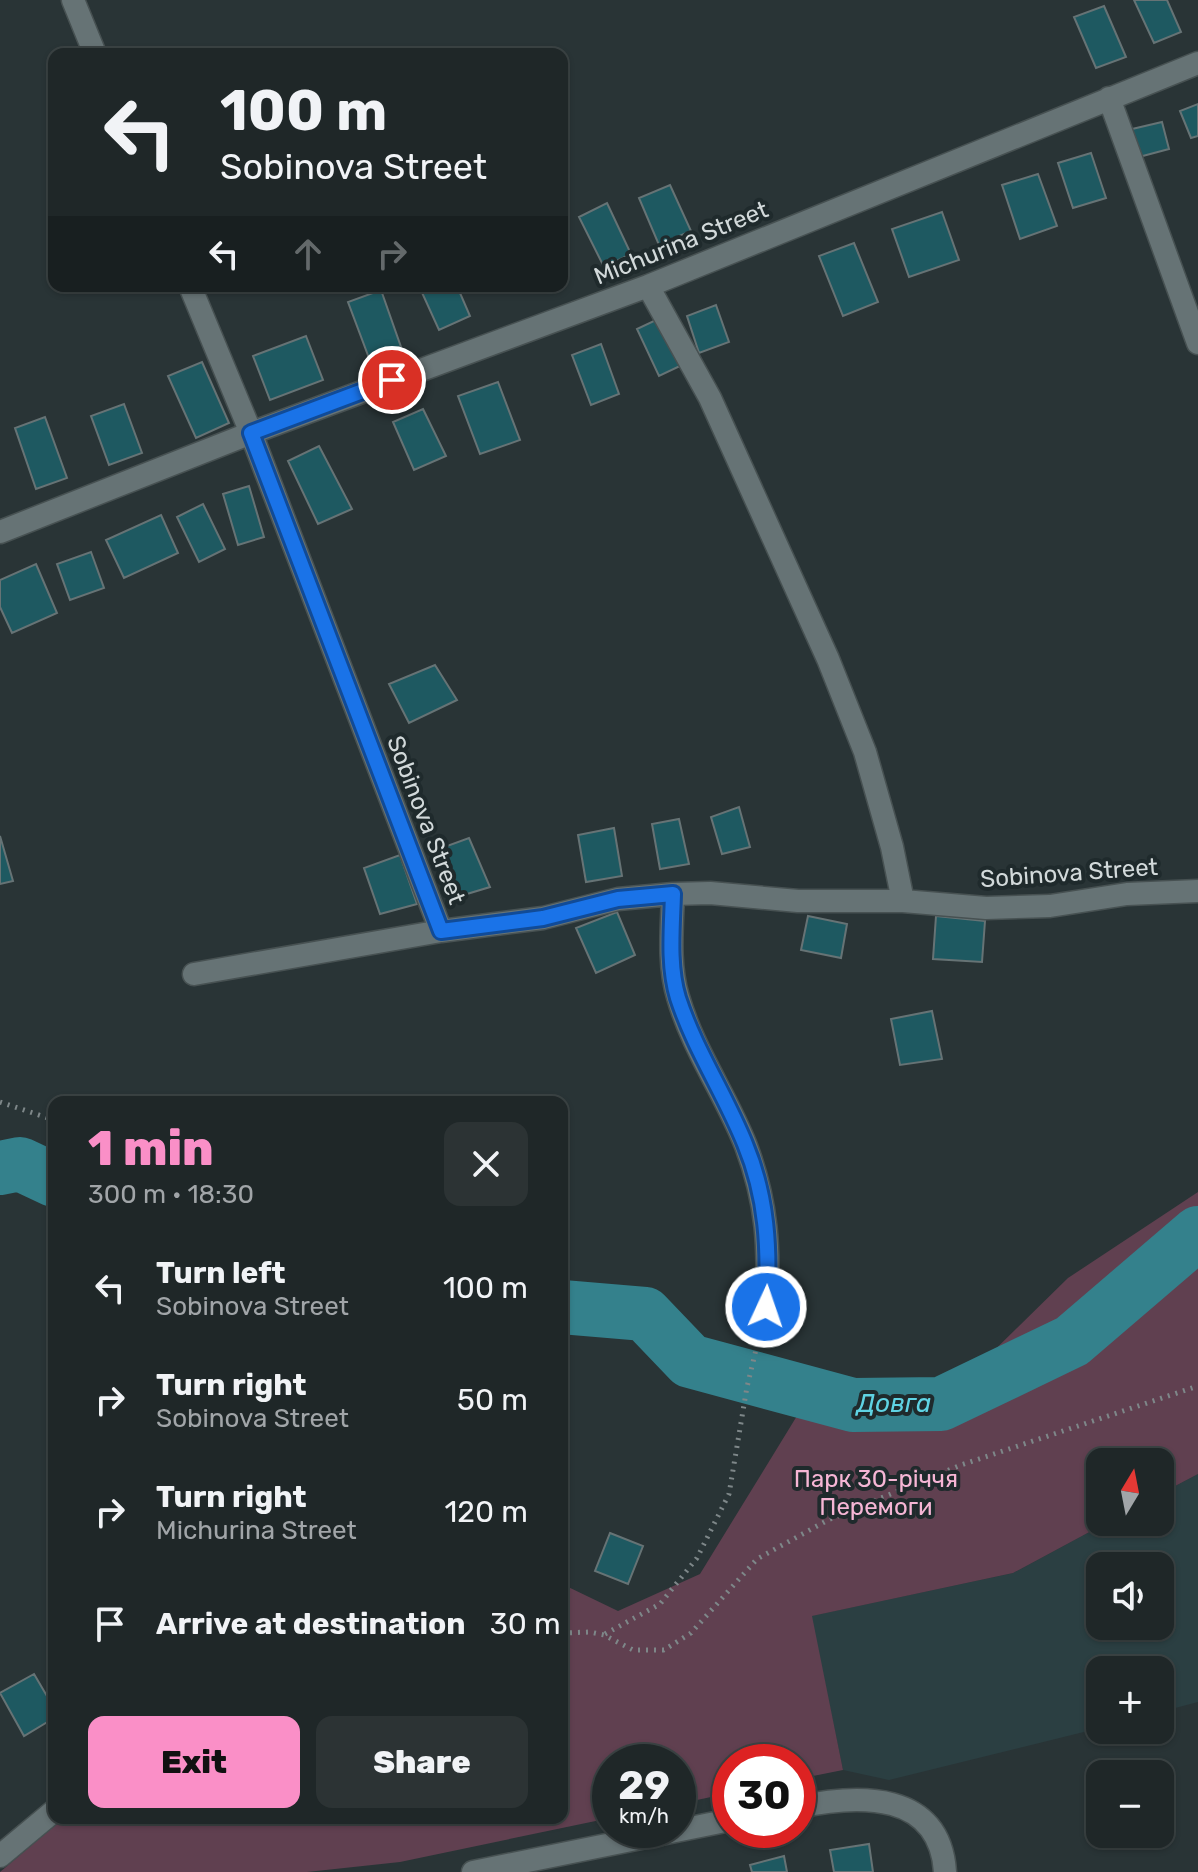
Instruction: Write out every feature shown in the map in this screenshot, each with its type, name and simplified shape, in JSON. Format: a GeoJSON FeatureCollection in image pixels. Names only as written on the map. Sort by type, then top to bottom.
{"type":"FeatureCollection","features":[{"type":"Feature","properties":{"kind":"street"},"geometry":{"type":"LineString","coordinates":[[73,0],[93,48]]}},
{"type":"Feature","properties":{"kind":"street","name":"Michurina Street"},"geometry":{"type":"LineString","coordinates":[[0,532],[251,433],[648,286],[1198,63]]}},
{"type":"Feature","properties":{"kind":"street"},"geometry":{"type":"LineString","coordinates":[[1109,98],[1198,343]]}},
{"type":"Feature","properties":{"kind":"street"},"geometry":{"type":"LineString","coordinates":[[648,286],[710,398],[828,659],[865,752],[892,847],[903,901]]}},
{"type":"Feature","properties":{"kind":"street","name":"Sobinova Street"},"geometry":{"type":"LineString","coordinates":[[192,292],[251,433],[441,931],[543,918],[618,899],[673,894],[710,893],[798,901],[903,901],[986,908],[1050,906],[1127,894],[1198,891]]}},
{"type":"Feature","properties":{"kind":"street"},"geometry":{"type":"LineString","coordinates":[[673,894],[671,961],[678,996],[699,1052],[745,1144],[766,1215],[769,1264],[766,1307]]}},
{"type":"Feature","properties":{"kind":"street"},"geometry":{"type":"LineString","coordinates":[[194,974],[441,931]]}},
{"type":"Feature","properties":{"kind":"street"},"geometry":{"type":"LineString","coordinates":[[816,1804],[855,1798],[891,1803],[926,1821],[944,1850],[945,1872]]}},
{"type":"Feature","properties":{"kind":"street"},"geometry":{"type":"LineString","coordinates":[[0,1856],[48,1816]]}},
{"type":"Feature","properties":{"kind":"street"},"geometry":{"type":"LineString","coordinates":[[473,1872],[712,1824]]}},
{"type":"Feature","properties":{"kind":"path"},"geometry":{"type":"LineString","coordinates":[[0,1102],[48,1118]]}},
{"type":"Feature","properties":{"kind":"path"},"geometry":{"type":"LineString","coordinates":[[604,1635],[660,1604],[697,1558],[729,1494],[747,1387],[766,1307]]}},
{"type":"Feature","properties":{"kind":"path"},"geometry":{"type":"LineString","coordinates":[[568,1633],[604,1635],[633,1650],[664,1650],[691,1633],[757,1559],[828,1520],[961,1465],[1198,1386]]}},
{"type":"Feature","properties":{"kind":"shaded area"},"geometry":{"type":"Polygon","coordinates":[[[1198,1474],[1198,1702],[1174,1708],[1174,1656],[1086,1656],[1086,1731],[889,1780],[843,1770],[811,1616],[1013,1573],[1086,1534],[1174,1536],[1174,1487],[1198,1474]]]}},
{"type":"Feature","properties":{"kind":"green space","name":"Парк 30-річчя Перемоги"},"geometry":{"type":"Polygon","coordinates":[[[1198,1192],[1198,1474],[1174,1487],[1174,1448],[1086,1448],[1086,1534],[1013,1573],[812,1616],[843,1770],[816,1775],[816,1744],[712,1744],[712,1797],[696,1800],[696,1744],[592,1744],[592,1822],[400,1862],[307,1872],[0,1872],[57,1824],[568,1824],[568,1587],[618,1611],[700,1574],[811,1393],[969,1375],[1068,1278],[1198,1192]]]}},
{"type":"Feature","properties":{"kind":"building"},"geometry":{"type":"Polygon","coordinates":[[[1134,0],[1167,0],[1181,32],[1154,43],[1134,0]]]}},
{"type":"Feature","properties":{"kind":"building"},"geometry":{"type":"Polygon","coordinates":[[[1104,6],[1126,57],[1096,68],[1074,17],[1104,6]]]}},
{"type":"Feature","properties":{"kind":"building"},"geometry":{"type":"Polygon","coordinates":[[[1198,104],[1198,136],[1191,138],[1180,111],[1198,104]]]}},
{"type":"Feature","properties":{"kind":"building"},"geometry":{"type":"Polygon","coordinates":[[[1162,122],[1169,149],[1139,157],[1132,129],[1162,122]]]}},
{"type":"Feature","properties":{"kind":"building"},"geometry":{"type":"Polygon","coordinates":[[[1091,153],[1106,198],[1073,208],[1058,163],[1091,153]]]}},
{"type":"Feature","properties":{"kind":"building"},"geometry":{"type":"Polygon","coordinates":[[[1038,174],[1057,226],[1020,239],[1002,185],[1038,174]]]}},
{"type":"Feature","properties":{"kind":"building"},"geometry":{"type":"Polygon","coordinates":[[[670,185],[691,231],[659,245],[639,198],[670,185]]]}},
{"type":"Feature","properties":{"kind":"building"},"geometry":{"type":"Polygon","coordinates":[[[607,203],[631,254],[604,267],[579,217],[607,203]]]}},
{"type":"Feature","properties":{"kind":"building"},"geometry":{"type":"Polygon","coordinates":[[[942,212],[959,260],[909,277],[892,229],[942,212]]]}},
{"type":"Feature","properties":{"kind":"building"},"geometry":{"type":"Polygon","coordinates":[[[854,243],[878,302],[843,316],[819,256],[854,243]]]}},
{"type":"Feature","properties":{"kind":"building"},"geometry":{"type":"Polygon","coordinates":[[[382,292],[401,347],[369,358],[348,302],[382,292]]]}},
{"type":"Feature","properties":{"kind":"building"},"geometry":{"type":"Polygon","coordinates":[[[422,292],[460,292],[470,316],[439,330],[422,292]]]}},
{"type":"Feature","properties":{"kind":"building"},"geometry":{"type":"Polygon","coordinates":[[[716,305],[729,342],[699,353],[687,316],[716,305]]]}},
{"type":"Feature","properties":{"kind":"building"},"geometry":{"type":"Polygon","coordinates":[[[658,319],[680,366],[659,376],[637,329],[658,319]]]}},
{"type":"Feature","properties":{"kind":"building"},"geometry":{"type":"Polygon","coordinates":[[[306,336],[323,380],[270,400],[253,356],[306,336]]]}},
{"type":"Feature","properties":{"kind":"building"},"geometry":{"type":"Polygon","coordinates":[[[601,344],[619,394],[591,405],[572,355],[601,344]]]}},
{"type":"Feature","properties":{"kind":"building"},"geometry":{"type":"Polygon","coordinates":[[[202,362],[229,423],[196,438],[168,376],[202,362]]]}},
{"type":"Feature","properties":{"kind":"building"},"geometry":{"type":"Polygon","coordinates":[[[498,382],[520,440],[480,454],[458,396],[498,382]]]}},
{"type":"Feature","properties":{"kind":"building"},"geometry":{"type":"Polygon","coordinates":[[[124,404],[142,453],[109,465],[91,416],[124,404]]]}},
{"type":"Feature","properties":{"kind":"building"},"geometry":{"type":"Polygon","coordinates":[[[423,409],[446,456],[414,470],[393,422],[423,409]]]}},
{"type":"Feature","properties":{"kind":"building"},"geometry":{"type":"Polygon","coordinates":[[[45,417],[67,478],[36,489],[15,428],[45,417]]]}},
{"type":"Feature","properties":{"kind":"building"},"geometry":{"type":"Polygon","coordinates":[[[319,446],[352,509],[318,524],[288,461],[319,446]]]}},
{"type":"Feature","properties":{"kind":"building"},"geometry":{"type":"Polygon","coordinates":[[[249,486],[264,537],[238,545],[223,494],[249,486]]]}},
{"type":"Feature","properties":{"kind":"building"},"geometry":{"type":"Polygon","coordinates":[[[203,504],[225,549],[199,562],[177,517],[203,504]]]}},
{"type":"Feature","properties":{"kind":"building"},"geometry":{"type":"Polygon","coordinates":[[[161,515],[178,553],[124,578],[106,540],[161,515]]]}},
{"type":"Feature","properties":{"kind":"building"},"geometry":{"type":"Polygon","coordinates":[[[91,552],[104,588],[70,600],[57,564],[91,552]]]}},
{"type":"Feature","properties":{"kind":"building"},"geometry":{"type":"Polygon","coordinates":[[[36,564],[57,613],[12,633],[0,607],[0,580],[36,564]]]}},
{"type":"Feature","properties":{"kind":"building"},"geometry":{"type":"Polygon","coordinates":[[[435,665],[457,700],[409,723],[389,684],[435,665]]]}},
{"type":"Feature","properties":{"kind":"building"},"geometry":{"type":"Polygon","coordinates":[[[739,807],[750,847],[722,854],[711,817],[739,807]]]}},
{"type":"Feature","properties":{"kind":"building"},"geometry":{"type":"Polygon","coordinates":[[[679,819],[689,864],[660,869],[652,824],[679,819]]]}},
{"type":"Feature","properties":{"kind":"building"},"geometry":{"type":"Polygon","coordinates":[[[614,828],[622,876],[586,882],[578,835],[614,828]]]}},
{"type":"Feature","properties":{"kind":"building"},"geometry":{"type":"Polygon","coordinates":[[[0,836],[13,881],[0,884],[0,836]]]}},
{"type":"Feature","properties":{"kind":"building"},"geometry":{"type":"Polygon","coordinates":[[[469,838],[490,887],[457,897],[436,850],[469,838]]]}},
{"type":"Feature","properties":{"kind":"building"},"geometry":{"type":"Polygon","coordinates":[[[400,855],[417,904],[380,914],[364,868],[400,855]]]}},
{"type":"Feature","properties":{"kind":"building"},"geometry":{"type":"Polygon","coordinates":[[[617,912],[635,955],[596,973],[576,928],[617,912]]]}},
{"type":"Feature","properties":{"kind":"building"},"geometry":{"type":"Polygon","coordinates":[[[808,916],[847,924],[841,958],[801,950],[808,916]]]}},
{"type":"Feature","properties":{"kind":"building"},"geometry":{"type":"Polygon","coordinates":[[[936,916],[985,921],[982,962],[933,959],[936,916]]]}},
{"type":"Feature","properties":{"kind":"building"},"geometry":{"type":"Polygon","coordinates":[[[932,1011],[942,1059],[900,1065],[891,1019],[932,1011]]]}},
{"type":"Feature","properties":{"kind":"building"},"geometry":{"type":"Polygon","coordinates":[[[610,1533],[643,1546],[628,1584],[595,1571],[610,1533]]]}},
{"type":"Feature","properties":{"kind":"building"},"geometry":{"type":"Polygon","coordinates":[[[34,1674],[48,1698],[48,1722],[24,1736],[0,1693],[34,1674]]]}},
{"type":"Feature","properties":{"kind":"building"},"geometry":{"type":"Polygon","coordinates":[[[869,1844],[873,1872],[834,1872],[830,1850],[869,1844]]]}},
{"type":"Feature","properties":{"kind":"building"},"geometry":{"type":"Polygon","coordinates":[[[784,1856],[787,1872],[752,1872],[750,1865],[784,1856]]]}},
{"type":"Feature","properties":{"kind":"waterway","name":"Довга"},"geometry":{"type":"LineString","coordinates":[[0,1168],[20,1164],[48,1177]]}},
{"type":"Feature","properties":{"kind":"waterway","name":"Довга"},"geometry":{"type":"LineString","coordinates":[[568,1308],[645,1314],[690,1361],[853,1405],[941,1404],[1072,1341],[1198,1233]]}},
{"type":"Feature","properties":{"kind":"route"},"geometry":{"type":"LineString","coordinates":[[392,380],[251,433],[441,931],[543,918],[618,899],[673,894],[671,961],[678,996],[699,1052],[745,1144],[766,1215],[769,1264],[766,1307]]}}]}
